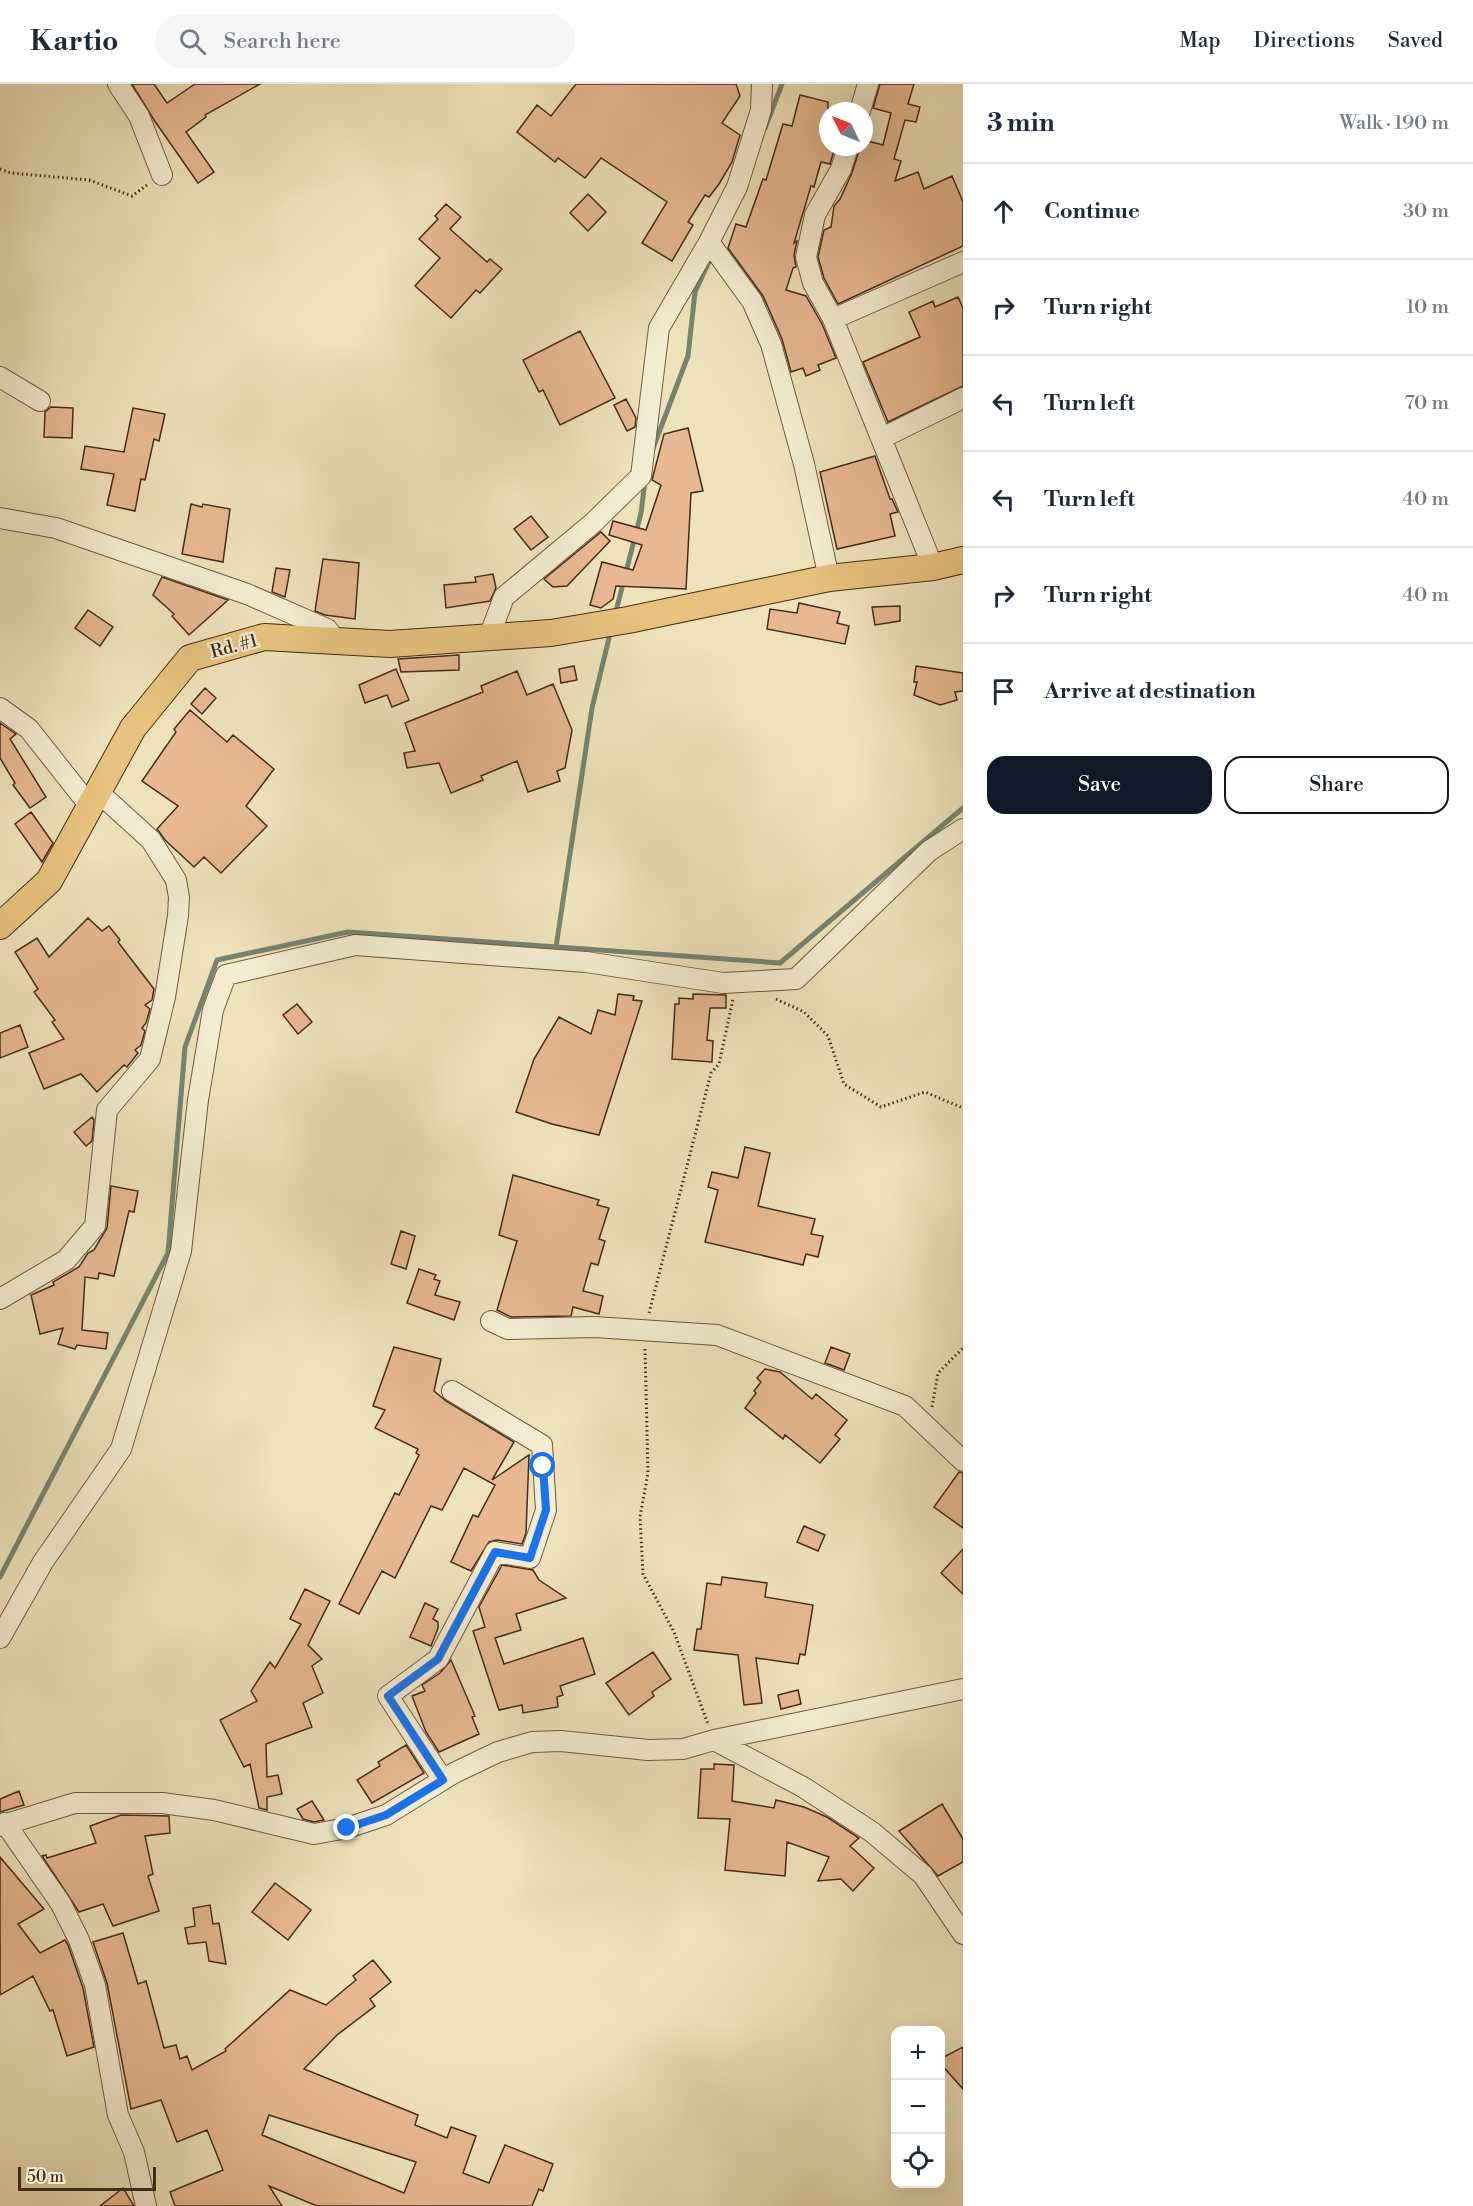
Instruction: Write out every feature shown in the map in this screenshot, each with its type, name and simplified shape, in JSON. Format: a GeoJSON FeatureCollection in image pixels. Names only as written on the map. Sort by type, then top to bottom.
{"type":"FeatureCollection","features":[{"type":"Feature","properties":{"kind":"main road","name":"Rd. #1"},"geometry":{"type":"LineString","coordinates":[[0,926],[49,881],[133,728],[190,658],[264,637],[335,639],[390,644],[551,633],[619,622],[829,578],[933,567],[963,560]]}},
{"type":"Feature","properties":{"kind":"street"},"geometry":{"type":"LineString","coordinates":[[118,84],[139,116],[162,175]]}},
{"type":"Feature","properties":{"kind":"street"},"geometry":{"type":"LineString","coordinates":[[751,84],[760,110]]}},
{"type":"Feature","properties":{"kind":"street"},"geometry":{"type":"LineString","coordinates":[[489,637],[504,597],[593,523],[641,476],[659,328],[709,242],[737,187],[760,110],[762,84]]}},
{"type":"Feature","properties":{"kind":"street"},"geometry":{"type":"LineString","coordinates":[[863,102],[868,84]]}},
{"type":"Feature","properties":{"kind":"street"},"geometry":{"type":"LineString","coordinates":[[845,156],[841,169],[814,215],[806,257],[813,282],[832,319],[933,567]]}},
{"type":"Feature","properties":{"kind":"street"},"geometry":{"type":"LineString","coordinates":[[709,242],[752,301],[771,344],[804,464],[829,578]]}},
{"type":"Feature","properties":{"kind":"street"},"geometry":{"type":"LineString","coordinates":[[832,319],[963,262]]}},
{"type":"Feature","properties":{"kind":"street"},"geometry":{"type":"LineString","coordinates":[[0,377],[40,401]]}},
{"type":"Feature","properties":{"kind":"street"},"geometry":{"type":"LineString","coordinates":[[882,438],[963,399]]}},
{"type":"Feature","properties":{"kind":"street"},"geometry":{"type":"LineString","coordinates":[[0,518],[56,528],[247,594],[327,629],[335,639]]}},
{"type":"Feature","properties":{"kind":"street"},"geometry":{"type":"LineString","coordinates":[[0,708],[29,729],[93,798],[151,840],[176,880],[179,897],[165,997],[150,1059],[107,1110],[95,1226],[66,1260],[0,1299]]}},
{"type":"Feature","properties":{"kind":"street"},"geometry":{"type":"LineString","coordinates":[[0,1638],[43,1562],[121,1449],[181,1251],[198,1100],[213,1010],[226,975],[355,945],[586,962],[678,977],[736,982],[796,979],[929,851],[963,829]]}},
{"type":"Feature","properties":{"kind":"street"},"geometry":{"type":"LineString","coordinates":[[491,1321],[508,1329],[645,1329],[717,1335],[905,1406],[963,1461]]}},
{"type":"Feature","properties":{"kind":"street"},"geometry":{"type":"LineString","coordinates":[[443,1780],[388,1696],[438,1659],[495,1552],[530,1558],[546,1510],[542,1445],[453,1391]]}},
{"type":"Feature","properties":{"kind":"street"},"geometry":{"type":"LineString","coordinates":[[146,2206],[134,2152],[118,2115],[95,1985],[79,1940],[61,1904],[2,1825],[75,1803],[162,1803],[214,1810],[314,1834],[347,1828],[386,1815],[443,1780],[498,1752],[532,1742],[561,1741],[648,1750],[683,1749],[714,1740],[963,1689]]}},
{"type":"Feature","properties":{"kind":"street"},"geometry":{"type":"LineString","coordinates":[[714,1740],[803,1787],[872,1832],[923,1875],[963,1934]]}},
{"type":"Feature","properties":{"kind":"path"},"geometry":{"type":"LineString","coordinates":[[0,169],[11,173],[89,180],[132,196],[162,175]]}},
{"type":"Feature","properties":{"kind":"path"},"geometry":{"type":"LineString","coordinates":[[714,1740],[674,1632],[661,1613],[643,1574],[640,1517],[648,1473],[645,1329],[711,1073],[718,1064],[736,982]]}},
{"type":"Feature","properties":{"kind":"path"},"geometry":{"type":"LineString","coordinates":[[775,999],[804,1012],[828,1036],[844,1084],[881,1107],[925,1092],[963,1108]]}},
{"type":"Feature","properties":{"kind":"path"},"geometry":{"type":"LineString","coordinates":[[928,1430],[938,1373],[963,1348]]}},
{"type":"Feature","properties":{"kind":"building"},"geometry":{"type":"Polygon","coordinates":[[[132,84],[154,84],[167,103],[195,84],[260,84],[205,115],[206,117],[186,132],[214,172],[198,183],[132,84]]]}},
{"type":"Feature","properties":{"kind":"building"},"geometry":{"type":"Polygon","coordinates":[[[576,84],[736,84],[740,96],[722,123],[740,135],[732,162],[719,184],[709,197],[705,195],[688,222],[693,225],[672,261],[642,243],[667,202],[601,158],[585,178],[558,158],[555,162],[517,132],[537,105],[551,116],[576,84]]]}},
{"type":"Feature","properties":{"kind":"building"},"geometry":{"type":"Polygon","coordinates":[[[880,84],[914,84],[908,104],[920,107],[916,122],[905,120],[894,159],[901,161],[895,181],[918,172],[924,189],[952,176],[963,202],[963,246],[838,304],[824,278],[818,257],[824,230],[831,227],[834,206],[840,199],[857,156],[873,156],[873,142],[883,145],[891,113],[873,108],[880,84]]]}},
{"type":"Feature","properties":{"kind":"building"},"geometry":{"type":"Polygon","coordinates":[[[800,95],[828,102],[819,102],[819,156],[832,156],[830,164],[821,162],[814,187],[811,186],[794,243],[797,241],[794,255],[796,267],[793,268],[786,290],[806,296],[822,324],[836,358],[818,365],[820,370],[806,376],[803,368],[791,372],[782,339],[763,296],[728,248],[736,224],[746,227],[763,179],[766,180],[783,124],[792,126],[800,95]]]}},
{"type":"Feature","properties":{"kind":"building"},"geometry":{"type":"Polygon","coordinates":[[[588,194],[606,212],[588,231],[570,213],[588,194]]]}},
{"type":"Feature","properties":{"kind":"building"},"geometry":{"type":"Polygon","coordinates":[[[446,204],[461,217],[450,229],[487,262],[490,259],[502,269],[480,293],[476,290],[451,318],[415,286],[440,258],[419,239],[438,219],[435,216],[446,204]]]}},
{"type":"Feature","properties":{"kind":"building"},"geometry":{"type":"Polygon","coordinates":[[[958,297],[963,308],[963,386],[888,422],[863,362],[920,337],[909,312],[933,301],[935,307],[958,297]]]}},
{"type":"Feature","properties":{"kind":"building"},"geometry":{"type":"Polygon","coordinates":[[[580,331],[615,398],[560,425],[543,390],[539,392],[523,360],[580,331]]]}},
{"type":"Feature","properties":{"kind":"building"},"geometry":{"type":"Polygon","coordinates":[[[626,399],[636,418],[635,427],[627,431],[614,405],[626,399]]]}},
{"type":"Feature","properties":{"kind":"building"},"geometry":{"type":"Polygon","coordinates":[[[51,407],[73,408],[72,438],[44,437],[45,412],[51,407]]]}},
{"type":"Feature","properties":{"kind":"building"},"geometry":{"type":"Polygon","coordinates":[[[133,408],[165,414],[159,441],[154,439],[145,480],[141,479],[135,511],[107,505],[114,474],[81,469],[85,446],[124,452],[133,408]]]}},
{"type":"Feature","properties":{"kind":"building"},"geometry":{"type":"Polygon","coordinates":[[[688,428],[703,491],[691,493],[686,589],[616,586],[613,599],[601,608],[590,605],[602,562],[633,570],[642,545],[609,535],[613,521],[646,530],[661,485],[652,480],[664,434],[688,428]]]}},
{"type":"Feature","properties":{"kind":"building"},"geometry":{"type":"Polygon","coordinates":[[[875,456],[890,499],[898,512],[890,514],[895,536],[837,549],[820,472],[875,456]]]}},
{"type":"Feature","properties":{"kind":"building"},"geometry":{"type":"Polygon","coordinates":[[[191,504],[230,509],[223,562],[182,554],[191,504]]]}},
{"type":"Feature","properties":{"kind":"building"},"geometry":{"type":"Polygon","coordinates":[[[531,516],[548,537],[531,550],[514,529],[531,516]]]}},
{"type":"Feature","properties":{"kind":"building"},"geometry":{"type":"Polygon","coordinates":[[[601,532],[610,541],[567,586],[553,587],[544,579],[601,532]]]}},
{"type":"Feature","properties":{"kind":"building"},"geometry":{"type":"Polygon","coordinates":[[[323,559],[359,563],[355,619],[325,615],[315,611],[323,559]]]}},
{"type":"Feature","properties":{"kind":"building"},"geometry":{"type":"Polygon","coordinates":[[[276,568],[290,570],[285,597],[272,592],[276,568]]]}},
{"type":"Feature","properties":{"kind":"building"},"geometry":{"type":"Polygon","coordinates":[[[493,574],[496,588],[490,601],[446,608],[444,585],[476,582],[475,577],[493,574]]]}},
{"type":"Feature","properties":{"kind":"building"},"geometry":{"type":"Polygon","coordinates":[[[162,577],[228,600],[189,635],[172,616],[174,614],[153,595],[162,577]]]}},
{"type":"Feature","properties":{"kind":"building"},"geometry":{"type":"Polygon","coordinates":[[[799,603],[840,612],[837,623],[849,626],[845,644],[767,629],[770,609],[797,613],[799,603]]]}},
{"type":"Feature","properties":{"kind":"building"},"geometry":{"type":"Polygon","coordinates":[[[900,606],[900,621],[875,625],[872,607],[900,606]]]}},
{"type":"Feature","properties":{"kind":"building"},"geometry":{"type":"Polygon","coordinates":[[[88,610],[113,627],[100,646],[75,628],[88,610]]]}},
{"type":"Feature","properties":{"kind":"building"},"geometry":{"type":"Polygon","coordinates":[[[459,655],[459,670],[401,672],[398,659],[459,655]]]}},
{"type":"Feature","properties":{"kind":"building"},"geometry":{"type":"Polygon","coordinates":[[[574,666],[577,680],[561,683],[559,669],[574,666]]]}},
{"type":"Feature","properties":{"kind":"building"},"geometry":{"type":"Polygon","coordinates":[[[916,666],[963,673],[963,691],[955,692],[957,700],[940,705],[914,695],[917,682],[914,682],[916,666]]]}},
{"type":"Feature","properties":{"kind":"building"},"geometry":{"type":"Polygon","coordinates":[[[396,669],[409,700],[392,707],[387,695],[365,703],[359,685],[396,669]]]}},
{"type":"Feature","properties":{"kind":"building"},"geometry":{"type":"Polygon","coordinates":[[[517,671],[527,695],[553,684],[572,730],[565,768],[557,771],[560,781],[528,792],[517,761],[481,776],[483,780],[451,793],[439,763],[407,768],[404,753],[415,751],[405,723],[483,692],[481,686],[517,671]]]}},
{"type":"Feature","properties":{"kind":"building"},"geometry":{"type":"Polygon","coordinates":[[[205,688],[216,698],[202,714],[191,704],[205,688]]]}},
{"type":"Feature","properties":{"kind":"building"},"geometry":{"type":"Polygon","coordinates":[[[190,710],[227,742],[233,735],[274,769],[246,806],[267,826],[221,873],[204,857],[194,867],[165,840],[157,829],[178,806],[142,781],[176,732],[174,729],[190,710]]]}},
{"type":"Feature","properties":{"kind":"building"},"geometry":{"type":"Polygon","coordinates":[[[0,723],[16,734],[10,739],[46,797],[30,808],[13,785],[15,783],[0,758],[0,723]]]}},
{"type":"Feature","properties":{"kind":"building"},"geometry":{"type":"Polygon","coordinates":[[[31,812],[53,843],[42,862],[15,824],[31,812]]]}},
{"type":"Feature","properties":{"kind":"building"},"geometry":{"type":"Polygon","coordinates":[[[88,918],[102,931],[109,926],[120,940],[118,942],[154,989],[152,1000],[145,1005],[150,1009],[142,1028],[145,1031],[141,1045],[135,1050],[138,1053],[127,1067],[124,1065],[97,1092],[81,1074],[44,1089],[29,1053],[64,1039],[52,1022],[55,1020],[34,992],[38,989],[15,952],[37,938],[49,957],[88,918]]]}},
{"type":"Feature","properties":{"kind":"building"},"geometry":{"type":"Polygon","coordinates":[[[618,994],[634,996],[633,1000],[642,1001],[599,1135],[552,1124],[516,1112],[534,1059],[559,1017],[591,1034],[598,1010],[615,1015],[618,994]]]}},
{"type":"Feature","properties":{"kind":"building"},"geometry":{"type":"Polygon","coordinates":[[[693,994],[726,995],[726,1008],[710,1008],[707,1040],[713,1041],[712,1062],[672,1059],[675,1004],[679,1004],[679,998],[693,999],[693,994]]]}},
{"type":"Feature","properties":{"kind":"building"},"geometry":{"type":"Polygon","coordinates":[[[297,1004],[312,1022],[298,1034],[283,1015],[297,1004]]]}},
{"type":"Feature","properties":{"kind":"building"},"geometry":{"type":"Polygon","coordinates":[[[20,1025],[28,1047],[0,1058],[0,1033],[20,1025]]]}},
{"type":"Feature","properties":{"kind":"building"},"geometry":{"type":"Polygon","coordinates":[[[92,1117],[94,1120],[92,1141],[86,1146],[74,1132],[92,1117]]]}},
{"type":"Feature","properties":{"kind":"building"},"geometry":{"type":"Polygon","coordinates":[[[745,1147],[770,1153],[758,1206],[815,1219],[811,1234],[823,1236],[818,1257],[806,1254],[803,1265],[705,1242],[718,1190],[708,1187],[712,1172],[738,1178],[745,1147]]]}},
{"type":"Feature","properties":{"kind":"building"},"geometry":{"type":"Polygon","coordinates":[[[513,1175],[599,1200],[597,1205],[609,1208],[599,1239],[605,1241],[598,1265],[591,1263],[583,1291],[603,1296],[599,1314],[573,1307],[571,1316],[511,1317],[497,1310],[517,1241],[499,1235],[513,1175]]]}},
{"type":"Feature","properties":{"kind":"building"},"geometry":{"type":"Polygon","coordinates":[[[111,1186],[138,1191],[134,1212],[129,1211],[114,1276],[99,1273],[98,1279],[85,1277],[82,1330],[108,1333],[106,1349],[77,1345],[75,1349],[58,1344],[63,1328],[40,1334],[31,1295],[54,1285],[53,1282],[79,1267],[88,1253],[94,1250],[107,1228],[111,1186]]]}},
{"type":"Feature","properties":{"kind":"building"},"geometry":{"type":"Polygon","coordinates":[[[401,1231],[415,1236],[406,1269],[391,1264],[401,1231]]]}},
{"type":"Feature","properties":{"kind":"building"},"geometry":{"type":"Polygon","coordinates":[[[419,1269],[436,1275],[434,1279],[440,1281],[435,1295],[460,1302],[454,1320],[407,1303],[419,1269]]]}},
{"type":"Feature","properties":{"kind":"building"},"geometry":{"type":"Polygon","coordinates":[[[394,1347],[441,1359],[434,1391],[446,1401],[514,1442],[492,1480],[529,1455],[526,1533],[522,1544],[497,1540],[489,1542],[471,1571],[451,1562],[473,1515],[478,1517],[495,1485],[464,1468],[442,1510],[431,1506],[395,1578],[382,1571],[359,1614],[339,1604],[395,1493],[399,1495],[419,1455],[416,1453],[418,1449],[375,1428],[385,1410],[373,1406],[394,1347]]]}},
{"type":"Feature","properties":{"kind":"building"},"geometry":{"type":"Polygon","coordinates":[[[831,1347],[850,1354],[844,1370],[825,1363],[831,1347]]]}},
{"type":"Feature","properties":{"kind":"building"},"geometry":{"type":"Polygon","coordinates":[[[765,1369],[780,1372],[812,1399],[816,1394],[847,1420],[835,1435],[840,1439],[820,1463],[785,1435],[783,1439],[745,1408],[761,1382],[757,1378],[765,1369]]]}},
{"type":"Feature","properties":{"kind":"building"},"geometry":{"type":"Polygon","coordinates":[[[959,1472],[963,1473],[963,1528],[934,1507],[959,1472]]]}},
{"type":"Feature","properties":{"kind":"building"},"geometry":{"type":"Polygon","coordinates":[[[804,1526],[825,1535],[818,1551],[797,1542],[804,1526]]]}},
{"type":"Feature","properties":{"kind":"building"},"geometry":{"type":"Polygon","coordinates":[[[963,1549],[963,1594],[941,1573],[963,1549]]]}},
{"type":"Feature","properties":{"kind":"building"},"geometry":{"type":"Polygon","coordinates":[[[502,1565],[533,1570],[539,1580],[566,1598],[516,1614],[521,1630],[495,1638],[504,1664],[583,1638],[595,1674],[560,1686],[563,1695],[557,1697],[558,1707],[523,1713],[522,1705],[499,1710],[473,1631],[485,1627],[479,1607],[502,1565]]]}},
{"type":"Feature","properties":{"kind":"building"},"geometry":{"type":"Polygon","coordinates":[[[722,1577],[767,1583],[765,1597],[813,1605],[805,1655],[800,1654],[798,1664],[756,1658],[762,1703],[744,1705],[738,1655],[694,1650],[697,1629],[701,1629],[707,1583],[721,1585],[722,1577]]]}},
{"type":"Feature","properties":{"kind":"building"},"geometry":{"type":"Polygon","coordinates":[[[305,1589],[330,1601],[308,1645],[322,1659],[312,1666],[323,1693],[303,1703],[312,1727],[266,1744],[267,1777],[278,1775],[282,1794],[267,1797],[267,1810],[259,1808],[250,1764],[244,1767],[220,1720],[257,1701],[251,1691],[270,1662],[275,1668],[301,1624],[290,1619],[305,1589]]]}},
{"type":"Feature","properties":{"kind":"building"},"geometry":{"type":"Polygon","coordinates":[[[425,1603],[438,1609],[433,1619],[438,1622],[438,1628],[431,1646],[410,1637],[425,1603]]]}},
{"type":"Feature","properties":{"kind":"building"},"geometry":{"type":"Polygon","coordinates":[[[653,1652],[671,1679],[652,1692],[654,1696],[629,1715],[606,1683],[653,1652]]]}},
{"type":"Feature","properties":{"kind":"building"},"geometry":{"type":"Polygon","coordinates":[[[451,1660],[475,1716],[472,1717],[479,1734],[439,1752],[426,1732],[412,1696],[425,1691],[422,1685],[440,1673],[451,1660]]]}},
{"type":"Feature","properties":{"kind":"building"},"geometry":{"type":"Polygon","coordinates":[[[798,1690],[801,1704],[781,1709],[778,1695],[798,1690]]]}},
{"type":"Feature","properties":{"kind":"building"},"geometry":{"type":"Polygon","coordinates":[[[406,1745],[424,1773],[372,1803],[357,1780],[380,1766],[378,1762],[406,1745]]]}},
{"type":"Feature","properties":{"kind":"building"},"geometry":{"type":"Polygon","coordinates":[[[714,1764],[734,1765],[732,1801],[774,1808],[776,1800],[804,1807],[827,1817],[859,1838],[850,1846],[874,1868],[853,1891],[841,1879],[818,1881],[829,1857],[787,1842],[785,1876],[725,1870],[730,1819],[698,1818],[701,1769],[714,1769],[714,1764]]]}},
{"type":"Feature","properties":{"kind":"building"},"geometry":{"type":"Polygon","coordinates":[[[19,1791],[24,1805],[0,1812],[0,1799],[19,1791]]]}},
{"type":"Feature","properties":{"kind":"building"},"geometry":{"type":"Polygon","coordinates":[[[312,1801],[324,1820],[314,1822],[303,1819],[297,1809],[312,1801]]]}},
{"type":"Feature","properties":{"kind":"building"},"geometry":{"type":"Polygon","coordinates":[[[942,1804],[963,1839],[963,1862],[938,1876],[899,1831],[942,1804]]]}},
{"type":"Feature","properties":{"kind":"building"},"geometry":{"type":"Polygon","coordinates":[[[121,1815],[169,1816],[170,1833],[145,1836],[153,1874],[148,1876],[159,1911],[113,1926],[103,1904],[79,1912],[42,1856],[46,1855],[47,1858],[96,1843],[90,1826],[121,1815]]]}},
{"type":"Feature","properties":{"kind":"building"},"geometry":{"type":"Polygon","coordinates":[[[0,1857],[44,1909],[18,1924],[40,1953],[65,1940],[68,1945],[83,1988],[94,2047],[67,2056],[53,2010],[50,2011],[33,1976],[0,1995],[0,1857]]]}},
{"type":"Feature","properties":{"kind":"building"},"geometry":{"type":"Polygon","coordinates":[[[275,1883],[311,1910],[288,1940],[252,1912],[275,1883]]]}},
{"type":"Feature","properties":{"kind":"building"},"geometry":{"type":"Polygon","coordinates":[[[210,1905],[213,1924],[219,1923],[226,1964],[209,1961],[206,1942],[188,1944],[185,1928],[195,1926],[193,1908],[210,1905]]]}},
{"type":"Feature","properties":{"kind":"building"},"geometry":{"type":"Polygon","coordinates":[[[123,1933],[138,1984],[146,1981],[164,2048],[176,2045],[180,2059],[187,2056],[192,2070],[226,2051],[225,2049],[290,1990],[326,2005],[356,1980],[353,1976],[373,1960],[391,1982],[370,1999],[375,2006],[337,2035],[304,2069],[418,2115],[415,2125],[447,2138],[451,2127],[476,2136],[463,2173],[489,2183],[505,2145],[553,2164],[543,2191],[539,2189],[532,2206],[317,2206],[269,2186],[282,2206],[175,2206],[170,2192],[223,2170],[207,2130],[177,2142],[161,2100],[131,2109],[107,1983],[93,1942],[123,1933]],[[269,2115],[262,2135],[404,2193],[416,2162],[269,2115]]]}},
{"type":"Feature","properties":{"kind":"building"},"geometry":{"type":"Polygon","coordinates":[[[963,2047],[963,2089],[945,2069],[945,2056],[963,2047]]]}},
{"type":"Feature","properties":{"kind":"building"},"geometry":{"type":"Polygon","coordinates":[[[123,2188],[134,2206],[100,2206],[123,2188]]]}},
{"type":"Feature","properties":{"kind":"waterway"},"geometry":{"type":"LineString","coordinates":[[765,128],[782,84]]}},
{"type":"Feature","properties":{"kind":"waterway"},"geometry":{"type":"LineString","coordinates":[[652,451],[688,356],[695,292],[712,255]]}},
{"type":"Feature","properties":{"kind":"waterway"},"geometry":{"type":"LineString","coordinates":[[615,615],[641,513],[645,481]]}},
{"type":"Feature","properties":{"kind":"waterway"},"geometry":{"type":"LineString","coordinates":[[556,947],[592,708],[611,630]]}},
{"type":"Feature","properties":{"kind":"waterway"},"geometry":{"type":"LineString","coordinates":[[0,1577],[168,1253],[185,1047],[217,960],[348,932],[780,963],[963,808]]}},
{"type":"Feature","properties":{"kind":"route"},"geometry":{"type":"LineString","coordinates":[[347,1828],[386,1815],[443,1780],[388,1696],[438,1659],[495,1552],[530,1558],[546,1510],[543,1466]]}}]}
